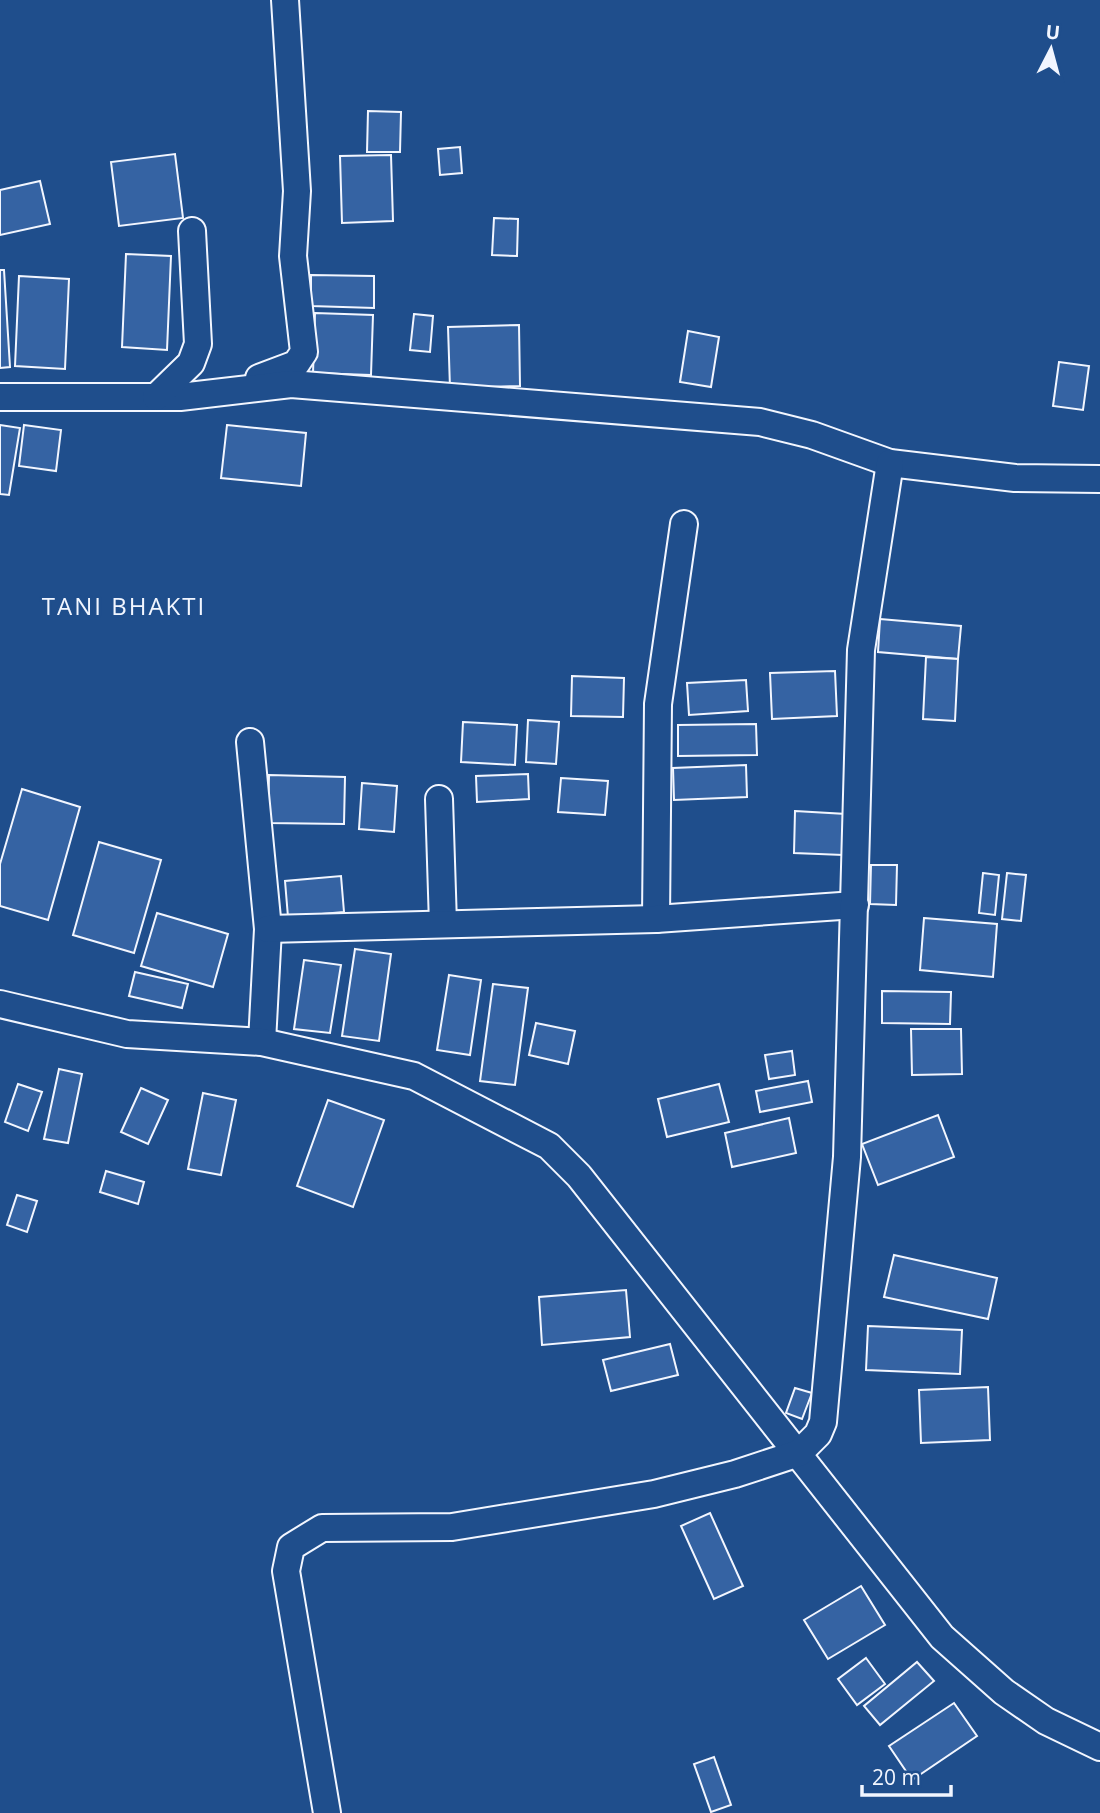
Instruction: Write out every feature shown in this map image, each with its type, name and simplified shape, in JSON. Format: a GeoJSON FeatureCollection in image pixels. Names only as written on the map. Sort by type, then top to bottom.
{"type":"FeatureCollection","features":[{"type":"Feature","properties":{"kind":"street"},"geometry":{"type":"LineString","coordinates":[[222,392],[296,364],[304,352],[293,256],[297,191],[285,0]]}},
{"type":"Feature","properties":{"kind":"street"},"geometry":{"type":"LineString","coordinates":[[156,397],[191,363],[198,344],[192,231]]}},
{"type":"Feature","properties":{"kind":"street"},"geometry":{"type":"LineString","coordinates":[[0,397],[156,397],[292,384],[760,422],[812,435],[890,463],[1015,478],[1100,479]]}},
{"type":"Feature","properties":{"kind":"street"},"geometry":{"type":"LineString","coordinates":[[327,1813],[286,1571],[290,1547],[307,1534],[322,1528],[452,1527],[654,1494],[735,1474],[799,1453],[818,1434],[825,1409],[847,1157],[860,650],[890,463]]}},
{"type":"Feature","properties":{"kind":"street"},"geometry":{"type":"LineString","coordinates":[[656,919],[658,704],[684,524]]}},
{"type":"Feature","properties":{"kind":"street"},"geometry":{"type":"LineString","coordinates":[[250,742],[268,929],[262,1042]]}},
{"type":"Feature","properties":{"kind":"street"},"geometry":{"type":"LineString","coordinates":[[439,799],[443,924]]}},
{"type":"Feature","properties":{"kind":"street"},"geometry":{"type":"LineString","coordinates":[[268,929],[656,919],[855,905]]}},
{"type":"Feature","properties":{"kind":"street"},"geometry":{"type":"LineString","coordinates":[[0,1004],[127,1034],[262,1042],[414,1076],[549,1146],[579,1176],[942,1637],[1004,1692],[1046,1721],[1100,1747]]}},
{"type":"Feature","properties":{"kind":"building"},"geometry":{"type":"Polygon","coordinates":[[[368,111],[401,112],[400,152],[367,152],[368,111]]]}},
{"type":"Feature","properties":{"kind":"building"},"geometry":{"type":"Polygon","coordinates":[[[460,147],[462,173],[440,175],[438,149],[460,147]]]}},
{"type":"Feature","properties":{"kind":"building"},"geometry":{"type":"Polygon","coordinates":[[[175,154],[183,218],[119,226],[111,162],[175,154]]]}},
{"type":"Feature","properties":{"kind":"building"},"geometry":{"type":"Polygon","coordinates":[[[391,155],[393,221],[342,223],[340,156],[391,155]]]}},
{"type":"Feature","properties":{"kind":"building"},"geometry":{"type":"Polygon","coordinates":[[[40,181],[50,224],[0,235],[0,190],[40,181]]]}},
{"type":"Feature","properties":{"kind":"building"},"geometry":{"type":"Polygon","coordinates":[[[494,218],[518,219],[517,256],[492,255],[494,218]]]}},
{"type":"Feature","properties":{"kind":"building"},"geometry":{"type":"Polygon","coordinates":[[[126,254],[171,256],[167,350],[122,347],[126,254]]]}},
{"type":"Feature","properties":{"kind":"building"},"geometry":{"type":"Polygon","coordinates":[[[0,270],[4,270],[10,367],[0,368],[0,270]]]}},
{"type":"Feature","properties":{"kind":"building"},"geometry":{"type":"Polygon","coordinates":[[[311,275],[374,276],[374,308],[311,306],[311,275]]]}},
{"type":"Feature","properties":{"kind":"building"},"geometry":{"type":"Polygon","coordinates":[[[19,276],[69,279],[65,369],[15,366],[19,276]]]}},
{"type":"Feature","properties":{"kind":"building"},"geometry":{"type":"Polygon","coordinates":[[[315,313],[373,315],[371,375],[313,373],[315,313]]]}},
{"type":"Feature","properties":{"kind":"building"},"geometry":{"type":"Polygon","coordinates":[[[414,314],[433,316],[430,352],[410,350],[414,314]]]}},
{"type":"Feature","properties":{"kind":"building"},"geometry":{"type":"Polygon","coordinates":[[[519,325],[520,386],[450,388],[448,327],[519,325]]]}},
{"type":"Feature","properties":{"kind":"building"},"geometry":{"type":"Polygon","coordinates":[[[688,331],[719,337],[711,387],[680,382],[688,331]]]}},
{"type":"Feature","properties":{"kind":"building"},"geometry":{"type":"Polygon","coordinates":[[[1059,362],[1089,366],[1083,410],[1053,406],[1059,362]]]}},
{"type":"Feature","properties":{"kind":"building"},"geometry":{"type":"Polygon","coordinates":[[[0,425],[20,428],[9,495],[0,494],[0,425]]]}},
{"type":"Feature","properties":{"kind":"building"},"geometry":{"type":"Polygon","coordinates":[[[24,425],[61,430],[56,471],[19,466],[24,425]]]}},
{"type":"Feature","properties":{"kind":"building"},"geometry":{"type":"Polygon","coordinates":[[[227,425],[306,433],[301,486],[221,478],[227,425]]]}},
{"type":"Feature","properties":{"kind":"building"},"geometry":{"type":"Polygon","coordinates":[[[880,619],[961,626],[958,659],[878,652],[880,619]]]}},
{"type":"Feature","properties":{"kind":"building"},"geometry":{"type":"Polygon","coordinates":[[[926,657],[958,659],[955,721],[923,719],[926,657]]]}},
{"type":"Feature","properties":{"kind":"building"},"geometry":{"type":"Polygon","coordinates":[[[835,671],[837,716],[772,719],[770,673],[835,671]]]}},
{"type":"Feature","properties":{"kind":"building"},"geometry":{"type":"Polygon","coordinates":[[[572,676],[624,678],[623,717],[571,716],[572,676]]]}},
{"type":"Feature","properties":{"kind":"building"},"geometry":{"type":"Polygon","coordinates":[[[746,680],[748,711],[689,715],[687,683],[746,680]]]}},
{"type":"Feature","properties":{"kind":"building"},"geometry":{"type":"Polygon","coordinates":[[[528,720],[559,722],[556,764],[526,762],[528,720]]]}},
{"type":"Feature","properties":{"kind":"building"},"geometry":{"type":"Polygon","coordinates":[[[463,722],[517,725],[515,765],[461,762],[463,722]]]}},
{"type":"Feature","properties":{"kind":"building"},"geometry":{"type":"Polygon","coordinates":[[[756,724],[757,755],[678,756],[678,725],[756,724]]]}},
{"type":"Feature","properties":{"kind":"building"},"geometry":{"type":"Polygon","coordinates":[[[746,765],[747,797],[674,800],[673,768],[746,765]]]}},
{"type":"Feature","properties":{"kind":"building"},"geometry":{"type":"Polygon","coordinates":[[[528,774],[529,799],[477,802],[476,776],[528,774]]]}},
{"type":"Feature","properties":{"kind":"building"},"geometry":{"type":"Polygon","coordinates":[[[269,775],[345,777],[344,824],[268,823],[269,775]]]}},
{"type":"Feature","properties":{"kind":"building"},"geometry":{"type":"Polygon","coordinates":[[[561,778],[608,781],[605,815],[558,812],[561,778]]]}},
{"type":"Feature","properties":{"kind":"building"},"geometry":{"type":"Polygon","coordinates":[[[362,783],[397,786],[394,832],[359,829],[362,783]]]}},
{"type":"Feature","properties":{"kind":"building"},"geometry":{"type":"Polygon","coordinates":[[[22,789],[80,807],[48,920],[0,906],[0,864],[22,789]]]}},
{"type":"Feature","properties":{"kind":"building"},"geometry":{"type":"Polygon","coordinates":[[[795,811],[846,814],[843,855],[794,853],[795,811]]]}},
{"type":"Feature","properties":{"kind":"building"},"geometry":{"type":"Polygon","coordinates":[[[99,842],[161,860],[134,953],[73,935],[99,842]]]}},
{"type":"Feature","properties":{"kind":"building"},"geometry":{"type":"Polygon","coordinates":[[[871,865],[897,865],[896,905],[870,904],[871,865]]]}},
{"type":"Feature","properties":{"kind":"building"},"geometry":{"type":"Polygon","coordinates":[[[983,873],[999,875],[995,915],[979,913],[983,873]]]}},
{"type":"Feature","properties":{"kind":"building"},"geometry":{"type":"Polygon","coordinates":[[[1007,873],[1026,875],[1021,921],[1002,919],[1007,873]]]}},
{"type":"Feature","properties":{"kind":"building"},"geometry":{"type":"Polygon","coordinates":[[[341,876],[344,912],[288,917],[285,881],[341,876]]]}},
{"type":"Feature","properties":{"kind":"building"},"geometry":{"type":"Polygon","coordinates":[[[157,913],[228,934],[213,987],[141,966],[157,913]]]}},
{"type":"Feature","properties":{"kind":"building"},"geometry":{"type":"Polygon","coordinates":[[[924,918],[997,924],[993,977],[920,970],[924,918]]]}},
{"type":"Feature","properties":{"kind":"building"},"geometry":{"type":"Polygon","coordinates":[[[355,949],[391,954],[379,1041],[342,1036],[355,949]]]}},
{"type":"Feature","properties":{"kind":"building"},"geometry":{"type":"Polygon","coordinates":[[[304,960],[341,965],[330,1033],[294,1029],[304,960]]]}},
{"type":"Feature","properties":{"kind":"building"},"geometry":{"type":"Polygon","coordinates":[[[135,972],[188,984],[182,1008],[129,996],[135,972]]]}},
{"type":"Feature","properties":{"kind":"building"},"geometry":{"type":"Polygon","coordinates":[[[449,975],[481,980],[470,1055],[437,1050],[449,975]]]}},
{"type":"Feature","properties":{"kind":"building"},"geometry":{"type":"Polygon","coordinates":[[[493,984],[528,988],[515,1085],[480,1081],[493,984]]]}},
{"type":"Feature","properties":{"kind":"building"},"geometry":{"type":"Polygon","coordinates":[[[882,991],[951,992],[950,1024],[882,1023],[882,991]]]}},
{"type":"Feature","properties":{"kind":"building"},"geometry":{"type":"Polygon","coordinates":[[[536,1023],[575,1031],[568,1064],[529,1055],[536,1023]]]}},
{"type":"Feature","properties":{"kind":"building"},"geometry":{"type":"Polygon","coordinates":[[[911,1029],[961,1029],[962,1074],[912,1075],[911,1029]]]}},
{"type":"Feature","properties":{"kind":"building"},"geometry":{"type":"Polygon","coordinates":[[[792,1051],[795,1075],[769,1079],[765,1055],[792,1051]]]}},
{"type":"Feature","properties":{"kind":"building"},"geometry":{"type":"Polygon","coordinates":[[[59,1069],[82,1074],[68,1143],[44,1139],[59,1069]]]}},
{"type":"Feature","properties":{"kind":"building"},"geometry":{"type":"Polygon","coordinates":[[[808,1081],[812,1102],[760,1112],[756,1091],[808,1081]]]}},
{"type":"Feature","properties":{"kind":"building"},"geometry":{"type":"Polygon","coordinates":[[[18,1084],[42,1092],[28,1131],[5,1122],[18,1084]]]}},
{"type":"Feature","properties":{"kind":"building"},"geometry":{"type":"Polygon","coordinates":[[[719,1084],[729,1122],[667,1137],[658,1099],[719,1084]]]}},
{"type":"Feature","properties":{"kind":"building"},"geometry":{"type":"Polygon","coordinates":[[[141,1088],[168,1100],[148,1144],[121,1132],[141,1088]]]}},
{"type":"Feature","properties":{"kind":"building"},"geometry":{"type":"Polygon","coordinates":[[[203,1093],[236,1100],[221,1175],[188,1169],[203,1093]]]}},
{"type":"Feature","properties":{"kind":"building"},"geometry":{"type":"Polygon","coordinates":[[[328,1100],[384,1120],[353,1207],[297,1186],[328,1100]]]}},
{"type":"Feature","properties":{"kind":"building"},"geometry":{"type":"Polygon","coordinates":[[[938,1115],[954,1157],[878,1185],[862,1144],[938,1115]]]}},
{"type":"Feature","properties":{"kind":"building"},"geometry":{"type":"Polygon","coordinates":[[[789,1118],[796,1153],[732,1167],[725,1133],[789,1118]]]}},
{"type":"Feature","properties":{"kind":"building"},"geometry":{"type":"Polygon","coordinates":[[[106,1171],[144,1182],[138,1204],[100,1192],[106,1171]]]}},
{"type":"Feature","properties":{"kind":"building"},"geometry":{"type":"Polygon","coordinates":[[[17,1195],[37,1201],[27,1232],[7,1225],[17,1195]]]}},
{"type":"Feature","properties":{"kind":"building"},"geometry":{"type":"Polygon","coordinates":[[[894,1255],[997,1278],[988,1319],[884,1297],[894,1255]]]}},
{"type":"Feature","properties":{"kind":"building"},"geometry":{"type":"Polygon","coordinates":[[[626,1290],[630,1337],[542,1345],[539,1297],[626,1290]]]}},
{"type":"Feature","properties":{"kind":"building"},"geometry":{"type":"Polygon","coordinates":[[[868,1326],[962,1330],[960,1374],[866,1370],[868,1326]]]}},
{"type":"Feature","properties":{"kind":"building"},"geometry":{"type":"Polygon","coordinates":[[[670,1344],[678,1375],[611,1391],[603,1360],[670,1344]]]}},
{"type":"Feature","properties":{"kind":"building"},"geometry":{"type":"Polygon","coordinates":[[[988,1387],[990,1440],[921,1443],[919,1390],[988,1387]]]}},
{"type":"Feature","properties":{"kind":"building"},"geometry":{"type":"Polygon","coordinates":[[[795,1388],[812,1393],[802,1419],[786,1413],[795,1388]]]}},
{"type":"Feature","properties":{"kind":"building"},"geometry":{"type":"Polygon","coordinates":[[[710,1513],[743,1586],[714,1599],[681,1526],[710,1513]]]}},
{"type":"Feature","properties":{"kind":"building"},"geometry":{"type":"Polygon","coordinates":[[[861,1586],[885,1625],[828,1659],[804,1620],[861,1586]]]}},
{"type":"Feature","properties":{"kind":"building"},"geometry":{"type":"Polygon","coordinates":[[[866,1658],[885,1684],[857,1705],[838,1679],[866,1658]]]}},
{"type":"Feature","properties":{"kind":"building"},"geometry":{"type":"Polygon","coordinates":[[[917,1662],[934,1681],[880,1725],[864,1706],[917,1662]]]}},
{"type":"Feature","properties":{"kind":"building"},"geometry":{"type":"Polygon","coordinates":[[[954,1703],[977,1736],[912,1780],[889,1746],[954,1703]]]}},
{"type":"Feature","properties":{"kind":"building"},"geometry":{"type":"Polygon","coordinates":[[[714,1757],[731,1805],[711,1812],[694,1764],[714,1757]]]}},
{"type":"Feature","properties":{"kind":"district","name":"TANI BHAKTI"},"geometry":{"type":"Point","coordinates":[124,605]}}]}
